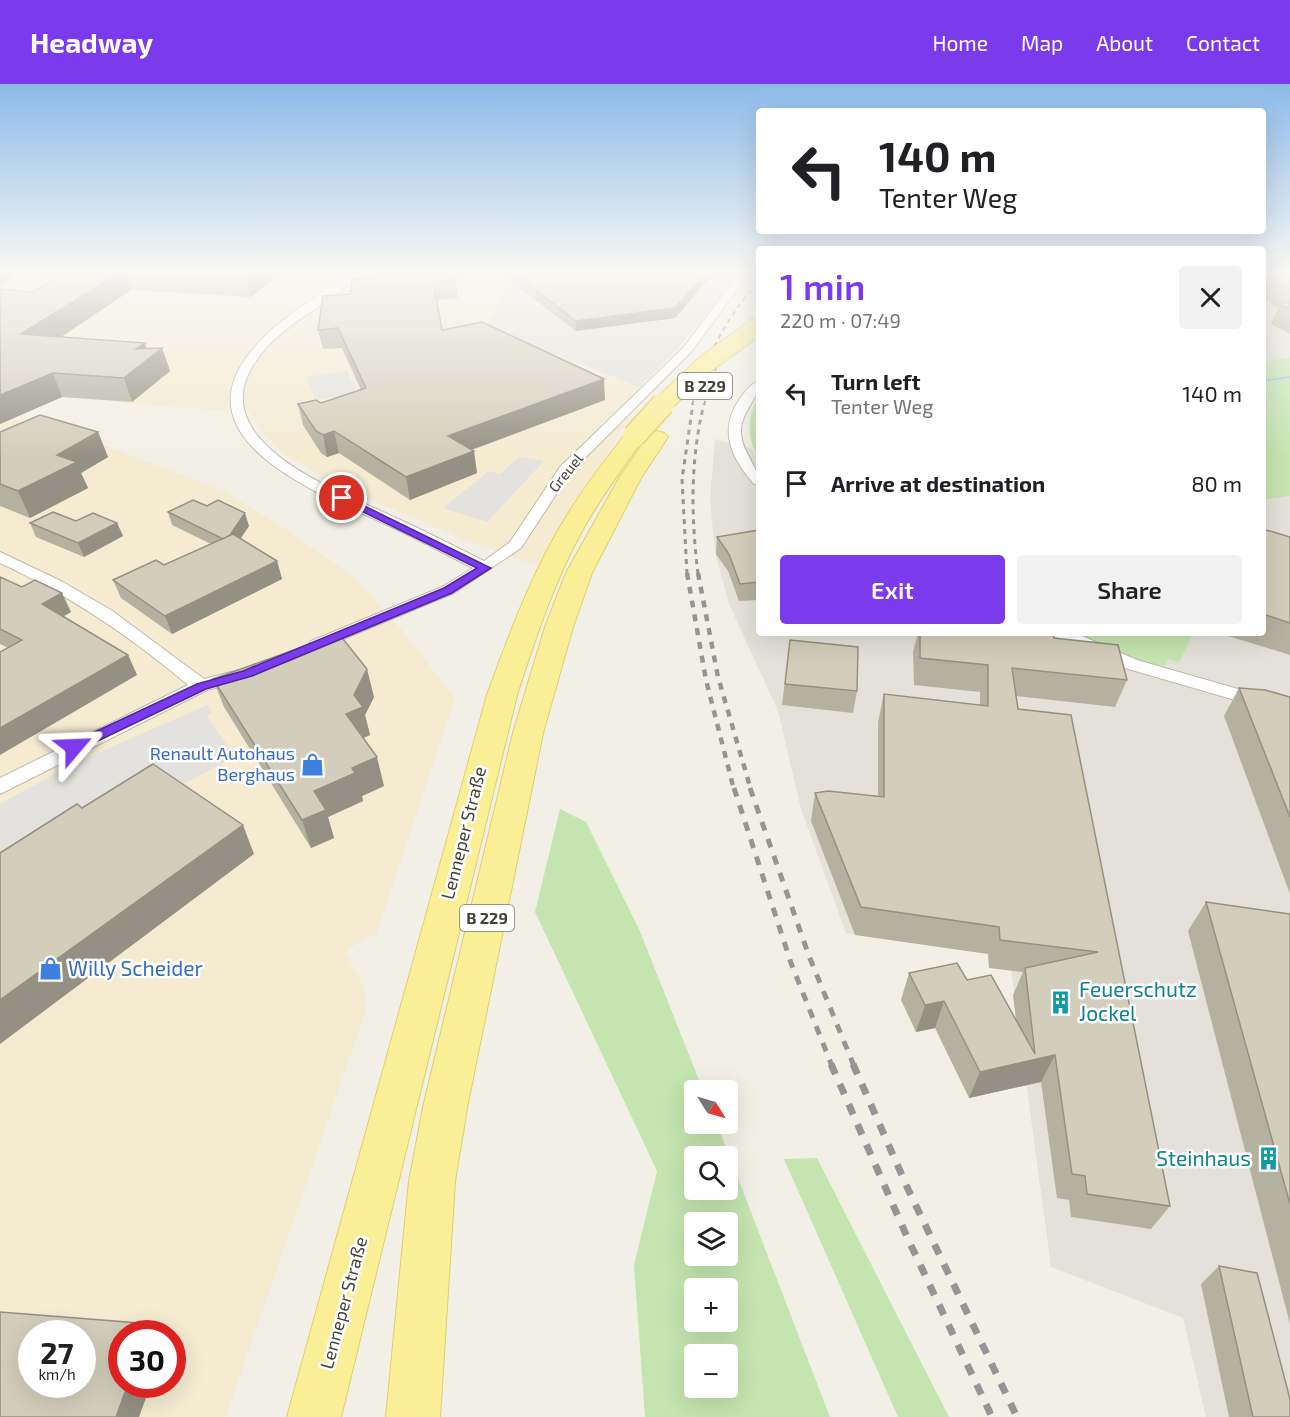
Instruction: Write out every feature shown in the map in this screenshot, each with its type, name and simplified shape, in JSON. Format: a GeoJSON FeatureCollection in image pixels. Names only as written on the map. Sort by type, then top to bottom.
{"type":"FeatureCollection","features":[{"type":"Feature","properties":{"kind":"main road","name":"Lenneper Straße"},"geometry":{"type":"LineString","coordinates":[[413,1417],[432,1181],[446,1103],[539,692],[579,573],[630,478],[646,436],[689,378],[746,334]]}},
{"type":"Feature","properties":{"kind":"main road","name":"Lenneper Straße"},"geometry":{"type":"LineString","coordinates":[[314,1417],[407,1061],[478,771],[500,698],[533,605],[567,534],[602,478],[646,436],[756,343]]}},
{"type":"Feature","properties":{"kind":"street"},"geometry":{"type":"LineString","coordinates":[[277,334],[255,355],[243,375],[238,398],[243,423],[250,437],[268,455],[305,479],[485,568]]}},
{"type":"Feature","properties":{"kind":"street","name":"Greuel"},"geometry":{"type":"LineString","coordinates":[[297,653],[448,590],[485,568],[524,535],[566,470],[654,384],[699,334]]}},
{"type":"Feature","properties":{"kind":"street"},"geometry":{"type":"LineString","coordinates":[[756,389],[737,411],[733,426],[735,443],[741,457],[756,477]]}},
{"type":"Feature","properties":{"kind":"street"},"geometry":{"type":"LineString","coordinates":[[0,557],[95,605],[155,648],[201,686]]}},
{"type":"Feature","properties":{"kind":"street"},"geometry":{"type":"LineString","coordinates":[[1067,636],[1104,653],[1155,672],[1290,710]]}},
{"type":"Feature","properties":{"kind":"street"},"geometry":{"type":"LineString","coordinates":[[0,787],[34,767],[201,686],[258,669]]}},
{"type":"Feature","properties":{"kind":"shaded area"},"geometry":{"type":"Polygon","coordinates":[[[0,334],[504,334],[640,387],[632,415],[567,517],[545,569],[468,541],[345,489],[285,455],[263,434],[250,413],[0,393],[0,334]]]}},
{"type":"Feature","properties":{"kind":"shaded area"},"geometry":{"type":"Polygon","coordinates":[[[504,334],[689,334],[640,387],[504,334]]]}},
{"type":"Feature","properties":{"kind":"shaded area"},"geometry":{"type":"Polygon","coordinates":[[[1266,334],[1290,334],[1290,357],[1266,361],[1266,334]]]}},
{"type":"Feature","properties":{"kind":"shaded area"},"geometry":{"type":"Polygon","coordinates":[[[347,371],[358,393],[315,400],[306,377],[347,371]]]}},
{"type":"Feature","properties":{"kind":"shaded area"},"geometry":{"type":"Polygon","coordinates":[[[0,416],[72,433],[224,491],[290,532],[356,579],[408,637],[455,698],[376,935],[365,938],[345,952],[363,985],[367,1007],[226,1417],[0,1417],[0,416]]]}},
{"type":"Feature","properties":{"kind":"shaded area"},"geometry":{"type":"Polygon","coordinates":[[[715,439],[752,449],[756,455],[756,636],[1116,636],[1179,663],[1192,636],[1266,636],[1266,500],[1290,496],[1290,1417],[1206,1417],[1183,1318],[1051,1267],[1011,970],[989,968],[988,954],[846,933],[801,809],[778,711],[729,604],[715,552],[710,500],[715,439]]]}},
{"type":"Feature","properties":{"kind":"shaded area"},"geometry":{"type":"Polygon","coordinates":[[[519,457],[544,461],[487,522],[443,508],[489,471],[500,474],[519,457]]]}},
{"type":"Feature","properties":{"kind":"shaded area"},"geometry":{"type":"Polygon","coordinates":[[[207,705],[212,712],[207,716],[235,757],[166,793],[0,894],[0,804],[71,765],[207,705]]]}},
{"type":"Feature","properties":{"kind":"green space"},"geometry":{"type":"Polygon","coordinates":[[[1290,357],[1290,496],[1266,500],[1266,361],[1290,357]]]}},
{"type":"Feature","properties":{"kind":"green space"},"geometry":{"type":"Polygon","coordinates":[[[756,402],[756,454],[750,436],[750,420],[756,402]]]}},
{"type":"Feature","properties":{"kind":"green space"},"geometry":{"type":"Polygon","coordinates":[[[1078,636],[1192,636],[1179,663],[1168,659],[1166,665],[1142,665],[1078,636]]]}},
{"type":"Feature","properties":{"kind":"green space"},"geometry":{"type":"Polygon","coordinates":[[[560,809],[586,822],[639,929],[699,1080],[684,1080],[684,1134],[721,1134],[725,1146],[684,1146],[684,1200],[738,1200],[738,1178],[830,1417],[645,1417],[634,1265],[657,1171],[535,912],[560,809]]]}},
{"type":"Feature","properties":{"kind":"green space"},"geometry":{"type":"Polygon","coordinates":[[[817,1158],[949,1417],[898,1417],[784,1159],[817,1158]]]}},
{"type":"Feature","properties":{"kind":"building"},"geometry":{"type":"Polygon","coordinates":[[[0,334],[145,343],[136,349],[162,348],[124,378],[53,373],[0,395],[0,334]]]}},
{"type":"Feature","properties":{"kind":"building"},"geometry":{"type":"Polygon","coordinates":[[[341,334],[508,334],[604,379],[448,436],[474,451],[406,477],[334,431],[323,435],[316,431],[298,404],[316,400],[321,403],[366,388],[341,334]]]}},
{"type":"Feature","properties":{"kind":"building"},"geometry":{"type":"Polygon","coordinates":[[[40,415],[98,432],[57,455],[77,462],[18,491],[0,484],[0,432],[40,415]]]}},
{"type":"Feature","properties":{"kind":"building"},"geometry":{"type":"Polygon","coordinates":[[[193,500],[207,506],[218,500],[245,513],[230,535],[223,539],[168,512],[193,500]]]}},
{"type":"Feature","properties":{"kind":"building"},"geometry":{"type":"Polygon","coordinates":[[[53,512],[76,521],[93,513],[117,523],[78,543],[30,523],[53,512]]]}},
{"type":"Feature","properties":{"kind":"building"},"geometry":{"type":"Polygon","coordinates":[[[756,530],[756,582],[740,584],[729,554],[717,537],[756,530]]]}},
{"type":"Feature","properties":{"kind":"building"},"geometry":{"type":"Polygon","coordinates":[[[1266,530],[1290,537],[1290,623],[1266,615],[1266,530]]]}},
{"type":"Feature","properties":{"kind":"building"},"geometry":{"type":"Polygon","coordinates":[[[233,534],[277,561],[165,616],[113,580],[156,560],[164,565],[233,534]]]}},
{"type":"Feature","properties":{"kind":"building"},"geometry":{"type":"Polygon","coordinates":[[[0,577],[22,587],[35,580],[62,593],[42,604],[128,655],[0,728],[0,652],[22,640],[0,629],[0,577]]]}},
{"type":"Feature","properties":{"kind":"building","name":"Renault Autohaus Berghaus"},"geometry":{"type":"Polygon","coordinates":[[[339,634],[367,669],[354,695],[363,707],[346,714],[377,757],[352,768],[355,773],[314,791],[326,810],[302,820],[213,679],[339,634]]]}},
{"type":"Feature","properties":{"kind":"building","name":"Feuerschutz Jockel"},"geometry":{"type":"Polygon","coordinates":[[[920,636],[1054,636],[1054,638],[1118,645],[1127,680],[1012,668],[1018,709],[1071,715],[1170,1206],[1087,1194],[1085,1176],[1072,1174],[1055,1055],[980,1072],[944,1001],[925,1005],[909,973],[957,963],[967,980],[991,975],[1035,1054],[1025,968],[1098,952],[1000,940],[999,927],[861,907],[815,793],[828,791],[884,797],[884,694],[988,706],[988,665],[920,658],[920,636]]]}},
{"type":"Feature","properties":{"kind":"building"},"geometry":{"type":"Polygon","coordinates":[[[790,640],[858,647],[857,691],[785,684],[790,640]]]}},
{"type":"Feature","properties":{"kind":"building"},"geometry":{"type":"Polygon","coordinates":[[[1239,688],[1265,690],[1290,697],[1290,817],[1239,688]]]}},
{"type":"Feature","properties":{"kind":"building","name":"Willy Scheider"},"geometry":{"type":"Polygon","coordinates":[[[153,764],[243,825],[0,1000],[0,853],[77,804],[82,808],[153,764]]]}},
{"type":"Feature","properties":{"kind":"building"},"geometry":{"type":"Polygon","coordinates":[[[1206,902],[1290,914],[1290,1204],[1206,902]]]}},
{"type":"Feature","properties":{"kind":"building"},"geometry":{"type":"Polygon","coordinates":[[[1219,1266],[1257,1273],[1290,1399],[1290,1417],[1253,1417],[1219,1266]]]}},
{"type":"Feature","properties":{"kind":"building"},"geometry":{"type":"Polygon","coordinates":[[[0,1312],[108,1321],[108,1398],[123,1398],[116,1417],[0,1417],[0,1312]]]}},
{"type":"Feature","properties":{"kind":"waterway"},"geometry":{"type":"LineString","coordinates":[[1266,381],[1290,377]]}},
{"type":"Feature","properties":{"kind":"railway"},"geometry":{"type":"LineString","coordinates":[[692,405],[703,371],[721,334]]}},
{"type":"Feature","properties":{"kind":"railway"},"geometry":{"type":"LineString","coordinates":[[704,405],[720,355]]}},
{"type":"Feature","properties":{"kind":"railway"},"geometry":{"type":"LineString","coordinates":[[687,574],[682,479],[693,404]]}},
{"type":"Feature","properties":{"kind":"railway"},"geometry":{"type":"LineString","coordinates":[[698,574],[693,489],[696,446],[704,404]]}},
{"type":"Feature","properties":{"kind":"railway"},"geometry":{"type":"LineString","coordinates":[[687,573],[706,680],[734,790]]}},
{"type":"Feature","properties":{"kind":"railway"},"geometry":{"type":"LineString","coordinates":[[698,573],[718,677],[751,790]]}},
{"type":"Feature","properties":{"kind":"railway"},"geometry":{"type":"LineString","coordinates":[[734,788],[791,963],[832,1066]]}},
{"type":"Feature","properties":{"kind":"railway"},"geometry":{"type":"LineString","coordinates":[[750,788],[809,956],[854,1066]]}},
{"type":"Feature","properties":{"kind":"railway"},"geometry":{"type":"LineString","coordinates":[[831,1064],[908,1239],[992,1417]]}},
{"type":"Feature","properties":{"kind":"railway"},"geometry":{"type":"LineString","coordinates":[[853,1064],[908,1189],[1017,1417]]}},
{"type":"Feature","properties":{"kind":"place","name":"Renault Autohaus Berghaus"},"geometry":{"type":"Point","coordinates":[313,764]}},
{"type":"Feature","properties":{"kind":"place","name":"Willy Scheider"},"geometry":{"type":"Point","coordinates":[50,969]}},
{"type":"Feature","properties":{"kind":"place","name":"Feuerschutz Jockel"},"geometry":{"type":"Point","coordinates":[1061,1002]}},
{"type":"Feature","properties":{"kind":"place","name":"Steinhaus"},"geometry":{"type":"Point","coordinates":[1269,1159]}},
{"type":"Feature","properties":{"kind":"route"},"geometry":{"type":"LineString","coordinates":[[74,747],[201,686],[248,674],[448,590],[485,568],[342,498]]}}]}
